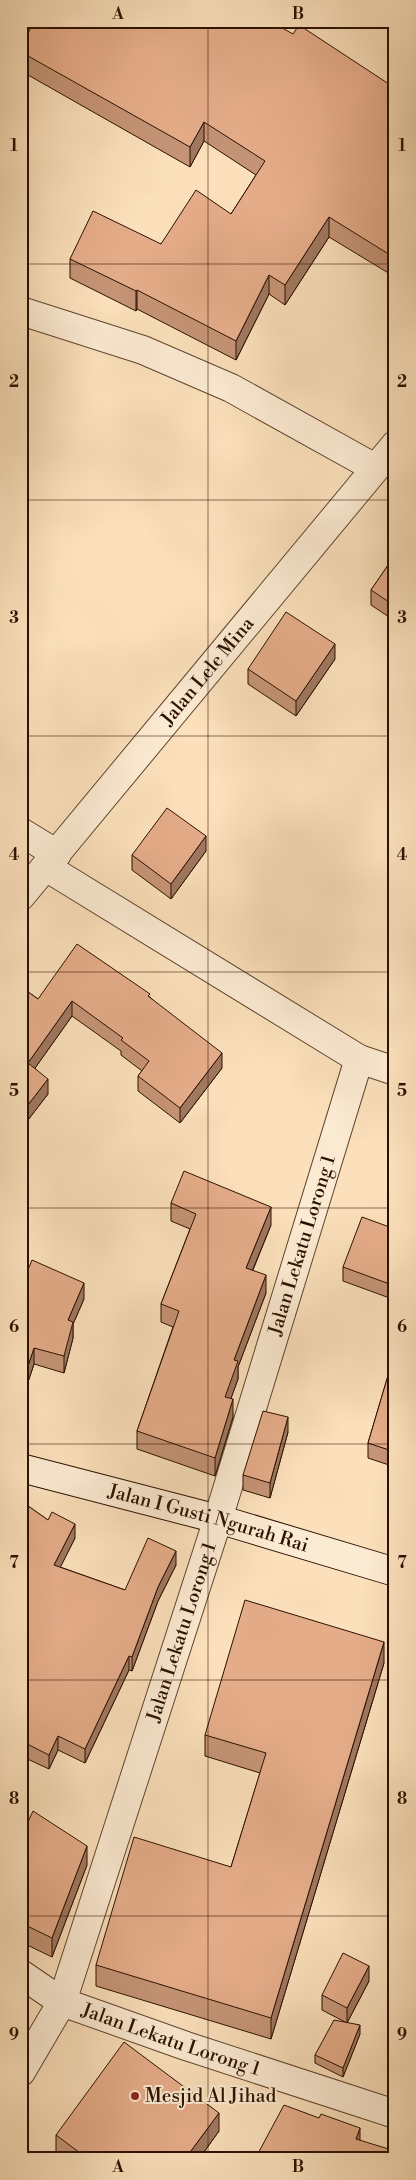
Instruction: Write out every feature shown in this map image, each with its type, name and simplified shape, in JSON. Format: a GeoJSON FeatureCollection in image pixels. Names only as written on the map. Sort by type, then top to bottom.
{"type":"FeatureCollection","features":[{"type":"Feature","properties":{"kind":"street"},"geometry":{"type":"LineString","coordinates":[[21,311],[143,350],[231,388],[375,468]]}},
{"type":"Feature","properties":{"kind":"street","name":"Jalan Lele Mina"},"geometry":{"type":"LineString","coordinates":[[21,896],[395,445]]}},
{"type":"Feature","properties":{"kind":"street"},"geometry":{"type":"LineString","coordinates":[[21,832],[52,860],[359,1059],[395,1071]]}},
{"type":"Feature","properties":{"kind":"street","name":"Jalan Lekatu Lorong 1"},"geometry":{"type":"LineString","coordinates":[[21,2072],[62,2002],[218,1519],[359,1059]]}},
{"type":"Feature","properties":{"kind":"street","name":"Jalan I Gusti Ngurah Rai"},"geometry":{"type":"LineString","coordinates":[[21,1468],[218,1519],[395,1572]]}},
{"type":"Feature","properties":{"kind":"street","name":"Jalan Lekatu Lorong 1"},"geometry":{"type":"LineString","coordinates":[[21,1974],[62,2002],[186,2046],[395,2114]]}},
{"type":"Feature","properties":{"kind":"building"},"geometry":{"type":"Polygon","coordinates":[[[35,21],[270,21],[293,34],[299,25],[395,88],[395,258],[329,217],[285,285],[269,275],[236,341],[137,290],[70,259],[93,211],[161,244],[196,190],[231,214],[265,161],[204,122],[190,147],[21,52],[21,45],[35,21]]]}},
{"type":"Feature","properties":{"kind":"building"},"geometry":{"type":"Polygon","coordinates":[[[395,555],[395,606],[371,590],[395,555]]]}},
{"type":"Feature","properties":{"kind":"building"},"geometry":{"type":"Polygon","coordinates":[[[286,612],[335,644],[296,701],[248,669],[286,612]]]}},
{"type":"Feature","properties":{"kind":"building"},"geometry":{"type":"Polygon","coordinates":[[[167,808],[206,836],[171,884],[132,855],[167,808]]]}},
{"type":"Feature","properties":{"kind":"building"},"geometry":{"type":"Polygon","coordinates":[[[77,944],[150,994],[148,996],[222,1053],[180,1108],[138,1076],[149,1061],[121,1040],[123,1038],[72,1001],[28,1063],[48,1079],[21,1114],[21,987],[38,999],[77,944]]]}},
{"type":"Feature","properties":{"kind":"building"},"geometry":{"type":"Polygon","coordinates":[[[184,1171],[271,1207],[246,1268],[266,1275],[234,1360],[238,1361],[225,1397],[233,1399],[215,1458],[137,1431],[179,1311],[161,1304],[196,1214],[171,1203],[184,1171]]]}},
{"type":"Feature","properties":{"kind":"building"},"geometry":{"type":"Polygon","coordinates":[[[362,1217],[395,1229],[395,1286],[343,1267],[362,1217]]]}},
{"type":"Feature","properties":{"kind":"building"},"geometry":{"type":"Polygon","coordinates":[[[32,1260],[84,1283],[68,1320],[73,1322],[64,1356],[34,1348],[21,1387],[21,1281],[23,1282],[32,1260]]]}},
{"type":"Feature","properties":{"kind":"building"},"geometry":{"type":"Polygon","coordinates":[[[395,1352],[395,1452],[368,1443],[395,1352]]]}},
{"type":"Feature","properties":{"kind":"building"},"geometry":{"type":"Polygon","coordinates":[[[263,1411],[288,1417],[270,1483],[243,1475],[263,1411]]]}},
{"type":"Feature","properties":{"kind":"building"},"geometry":{"type":"Polygon","coordinates":[[[21,1501],[48,1520],[52,1512],[75,1524],[54,1565],[125,1590],[148,1538],[176,1551],[158,1587],[132,1657],[129,1656],[85,1749],[58,1736],[49,1755],[21,1741],[21,1501]]]}},
{"type":"Feature","properties":{"kind":"building"},"geometry":{"type":"Polygon","coordinates":[[[245,1600],[384,1642],[271,2018],[96,1965],[134,1837],[231,1867],[266,1753],[205,1735],[245,1600]]]}},
{"type":"Feature","properties":{"kind":"building"},"geometry":{"type":"Polygon","coordinates":[[[395,1798],[395,1813],[391,1811],[395,1798]]]}},
{"type":"Feature","properties":{"kind":"building"},"geometry":{"type":"Polygon","coordinates":[[[33,1811],[87,1846],[52,1938],[21,1923],[21,1837],[33,1811]]]}},
{"type":"Feature","properties":{"kind":"building"},"geometry":{"type":"Polygon","coordinates":[[[343,1953],[369,1966],[347,2008],[322,1995],[343,1953]]]}},
{"type":"Feature","properties":{"kind":"building"},"geometry":{"type":"Polygon","coordinates":[[[334,2020],[360,2025],[343,2068],[315,2055],[334,2020]]]}},
{"type":"Feature","properties":{"kind":"building","name":"Mesjid Al Jihad"},"geometry":{"type":"Polygon","coordinates":[[[124,2042],[219,2113],[185,2159],[88,2159],[56,2135],[124,2042]]]}},
{"type":"Feature","properties":{"kind":"building"},"geometry":{"type":"Polygon","coordinates":[[[284,2105],[319,2118],[321,2114],[360,2128],[356,2139],[395,2151],[395,2159],[255,2159],[284,2105]]]}},
{"type":"Feature","properties":{"kind":"place","name":"Mesjid Al Jihad"},"geometry":{"type":"Point","coordinates":[135,2096]}}]}
